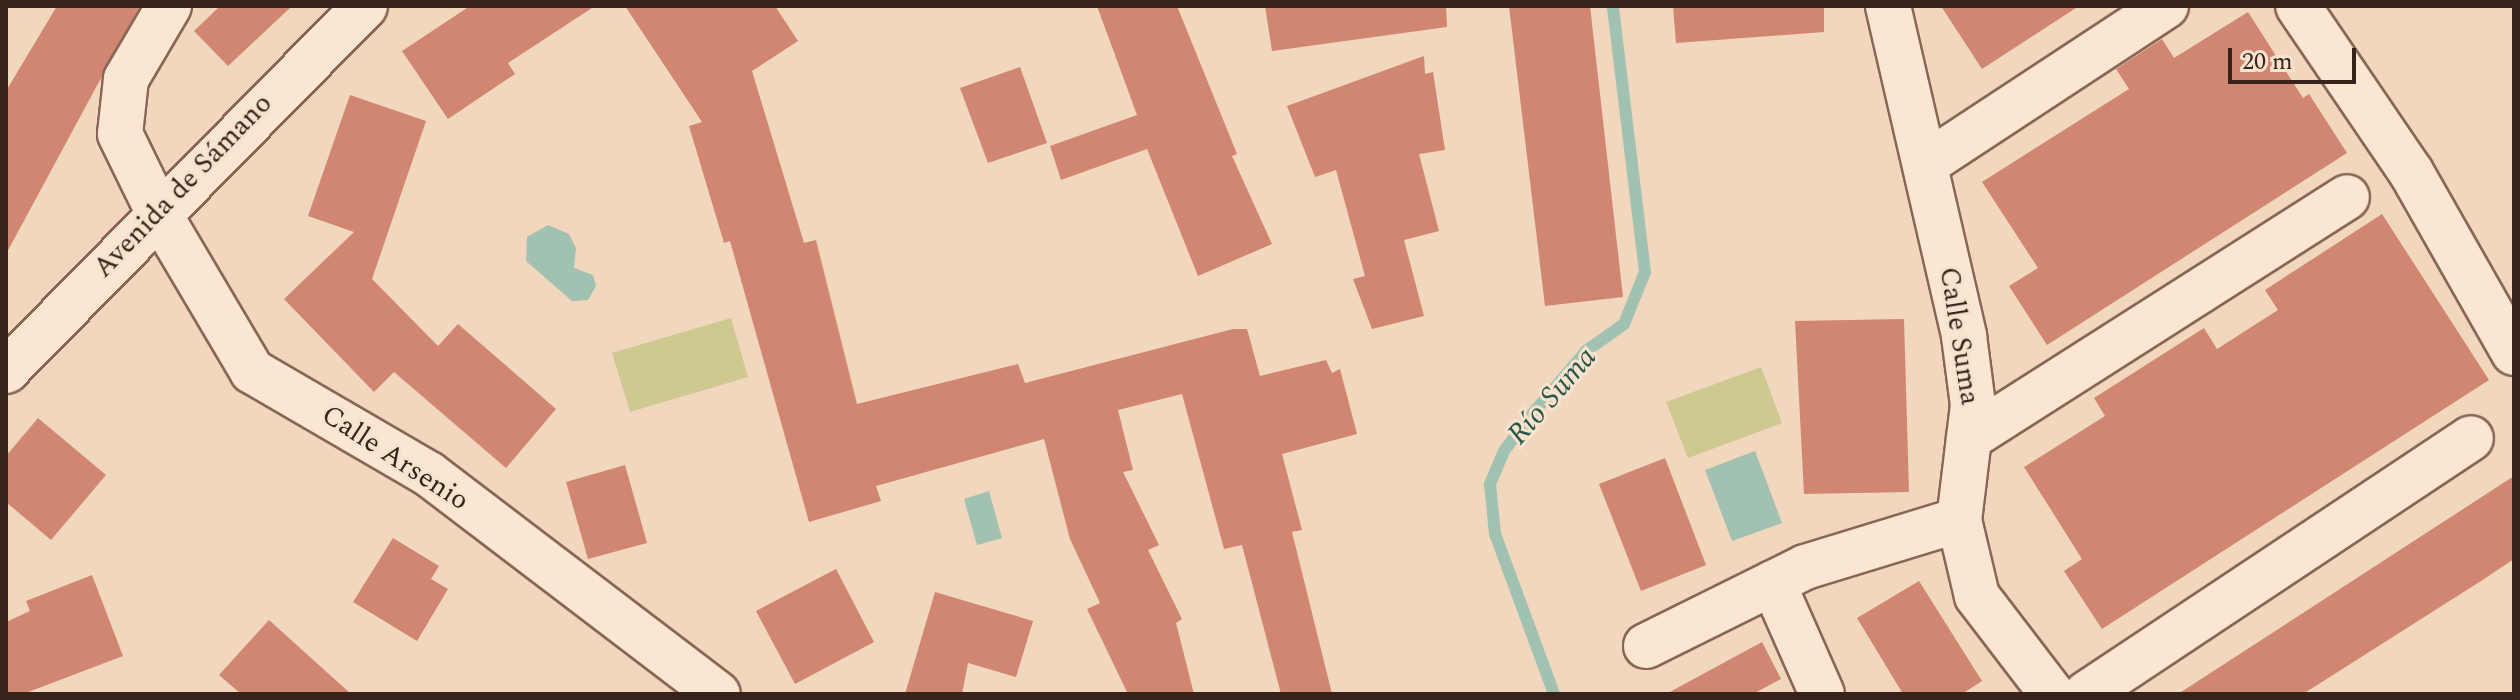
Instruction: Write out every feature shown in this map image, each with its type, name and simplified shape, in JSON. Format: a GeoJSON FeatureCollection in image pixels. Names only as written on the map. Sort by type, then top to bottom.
{"type":"FeatureCollection","features":[{"type":"Feature","properties":{"kind":"street","name":"Calle Arsenio"},"geometry":{"type":"LineString","coordinates":[[169,6],[126,79],[120,105],[120,134],[158,212],[252,371],[429,474],[718,694]]}},
{"type":"Feature","properties":{"kind":"street","name":"Avenida de Sámano"},"geometry":{"type":"LineString","coordinates":[[6,371],[158,212],[365,6]]}},
{"type":"Feature","properties":{"kind":"street","name":"Calle Suma"},"geometry":{"type":"LineString","coordinates":[[1888,6],[1927,163],[1964,336],[1973,405],[1959,520],[1977,596],[2052,694]]}},
{"type":"Feature","properties":{"kind":"street"},"geometry":{"type":"LineString","coordinates":[[1927,163],[2166,6]]}},
{"type":"Feature","properties":{"kind":"street"},"geometry":{"type":"LineString","coordinates":[[2298,6],[2411,172],[2514,353]]}},
{"type":"Feature","properties":{"kind":"street"},"geometry":{"type":"LineString","coordinates":[[1969,438],[2347,197]]}},
{"type":"Feature","properties":{"kind":"street"},"geometry":{"type":"LineString","coordinates":[[2086,694],[2471,438]]}},
{"type":"Feature","properties":{"kind":"street"},"geometry":{"type":"LineString","coordinates":[[1646,646],[1805,567],[1959,520]]}},
{"type":"Feature","properties":{"kind":"street"},"geometry":{"type":"LineString","coordinates":[[1773,583],[1822,694]]}},
{"type":"Feature","properties":{"kind":"shaded area"},"geometry":{"type":"Polygon","coordinates":[[[548,225],[569,234],[576,248],[574,268],[593,275],[596,286],[588,300],[572,301],[526,261],[527,237],[548,225]]]}},
{"type":"Feature","properties":{"kind":"shaded area"},"geometry":{"type":"Polygon","coordinates":[[[731,318],[748,377],[630,412],[612,353],[731,318]]]}},
{"type":"Feature","properties":{"kind":"shaded area"},"geometry":{"type":"Polygon","coordinates":[[[1761,367],[1782,423],[1688,458],[1666,402],[1761,367]]]}},
{"type":"Feature","properties":{"kind":"shaded area"},"geometry":{"type":"Polygon","coordinates":[[[1755,451],[1782,523],[1732,541],[1705,470],[1755,451]]]}},
{"type":"Feature","properties":{"kind":"shaded area"},"geometry":{"type":"Polygon","coordinates":[[[989,491],[1002,538],[977,545],[964,499],[989,491]]]}},
{"type":"Feature","properties":{"kind":"building"},"geometry":{"type":"Polygon","coordinates":[[[57,6],[140,6],[6,254],[6,91],[57,6]]]}},
{"type":"Feature","properties":{"kind":"building"},"geometry":{"type":"Polygon","coordinates":[[[220,6],[292,6],[228,66],[194,31],[220,6]]]}},
{"type":"Feature","properties":{"kind":"building"},"geometry":{"type":"Polygon","coordinates":[[[470,6],[595,6],[508,63],[515,74],[448,119],[402,51],[470,6]]]}},
{"type":"Feature","properties":{"kind":"building"},"geometry":{"type":"Polygon","coordinates":[[[625,6],[775,6],[798,41],[752,71],[804,243],[816,240],[857,404],[1018,364],[1025,383],[1233,329],[1247,329],[1260,376],[1326,360],[1332,373],[1340,369],[1357,434],[1282,454],[1302,530],[1292,532],[1332,694],[1281,694],[1242,545],[1224,549],[1182,394],[1118,410],[1133,470],[1123,472],[1159,545],[1148,550],[1182,619],[1176,623],[1194,694],[1128,694],[1087,609],[1100,603],[1070,539],[1044,439],[876,486],[881,501],[809,522],[730,241],[724,243],[689,126],[702,122],[625,6]]]}},
{"type":"Feature","properties":{"kind":"building"},"geometry":{"type":"Polygon","coordinates":[[[1097,6],[1177,6],[1237,154],[1232,156],[1272,244],[1198,276],[1147,149],[1061,180],[1050,146],[1137,115],[1097,6]]]}},
{"type":"Feature","properties":{"kind":"building"},"geometry":{"type":"Polygon","coordinates":[[[1265,6],[1446,6],[1447,27],[1272,51],[1265,6]]]}},
{"type":"Feature","properties":{"kind":"building"},"geometry":{"type":"Polygon","coordinates":[[[1509,6],[1590,6],[1623,297],[1545,306],[1509,6]]]}},
{"type":"Feature","properties":{"kind":"building"},"geometry":{"type":"Polygon","coordinates":[[[1673,6],[1824,6],[1824,32],[1676,43],[1673,6]]]}},
{"type":"Feature","properties":{"kind":"building"},"geometry":{"type":"Polygon","coordinates":[[[1941,6],[2079,6],[1982,69],[1941,6]]]}},
{"type":"Feature","properties":{"kind":"building"},"geometry":{"type":"Polygon","coordinates":[[[2248,12],[2303,98],[2309,94],[2347,153],[2047,345],[2009,286],[2038,268],[1982,182],[2129,89],[2116,69],[2162,39],[2174,58],[2248,12]]]}},
{"type":"Feature","properties":{"kind":"building"},"geometry":{"type":"Polygon","coordinates":[[[1424,56],[1425,74],[1433,72],[1445,150],[1419,154],[1439,231],[1404,240],[1424,316],[1372,329],[1353,279],[1365,276],[1336,170],[1315,177],[1287,106],[1424,56]]]}},
{"type":"Feature","properties":{"kind":"building"},"geometry":{"type":"Polygon","coordinates":[[[1020,67],[1047,143],[988,163],[960,88],[1020,67]]]}},
{"type":"Feature","properties":{"kind":"building"},"geometry":{"type":"Polygon","coordinates":[[[350,95],[426,121],[372,279],[438,346],[458,324],[556,409],[506,468],[394,372],[374,392],[284,299],[354,232],[308,216],[350,95]]]}},
{"type":"Feature","properties":{"kind":"building"},"geometry":{"type":"Polygon","coordinates":[[[2382,214],[2489,380],[2102,629],[2064,571],[2082,559],[2024,467],[2105,416],[2094,398],[2204,328],[2217,349],[2278,310],[2265,290],[2382,214]]]}},
{"type":"Feature","properties":{"kind":"building"},"geometry":{"type":"Polygon","coordinates":[[[1904,319],[1909,492],[1804,494],[1795,321],[1904,319]]]}},
{"type":"Feature","properties":{"kind":"building"},"geometry":{"type":"Polygon","coordinates":[[[38,418],[106,475],[51,540],[6,502],[6,456],[38,418]]]}},
{"type":"Feature","properties":{"kind":"building"},"geometry":{"type":"Polygon","coordinates":[[[1665,458],[1706,565],[1641,591],[1599,484],[1665,458]]]}},
{"type":"Feature","properties":{"kind":"building"},"geometry":{"type":"Polygon","coordinates":[[[625,465],[647,543],[588,559],[566,482],[625,465]]]}},
{"type":"Feature","properties":{"kind":"building"},"geometry":{"type":"Polygon","coordinates":[[[2514,476],[2514,559],[2481,581],[2303,694],[2178,694],[2514,476]]]}},
{"type":"Feature","properties":{"kind":"building"},"geometry":{"type":"Polygon","coordinates":[[[393,538],[439,566],[431,579],[448,589],[417,641],[353,602],[393,538]]]}},
{"type":"Feature","properties":{"kind":"building"},"geometry":{"type":"Polygon","coordinates":[[[836,569],[874,642],[795,684],[756,611],[836,569]]]}},
{"type":"Feature","properties":{"kind":"building"},"geometry":{"type":"Polygon","coordinates":[[[92,575],[123,656],[23,694],[6,694],[6,622],[30,611],[26,601],[92,575]]]}},
{"type":"Feature","properties":{"kind":"building"},"geometry":{"type":"Polygon","coordinates":[[[1919,581],[1982,681],[1962,694],[1903,694],[1857,618],[1919,581]]]}},
{"type":"Feature","properties":{"kind":"building"},"geometry":{"type":"Polygon","coordinates":[[[935,592],[1033,621],[1016,677],[968,663],[962,694],[905,694],[935,592]]]}},
{"type":"Feature","properties":{"kind":"building"},"geometry":{"type":"Polygon","coordinates":[[[269,620],[351,694],[241,694],[219,675],[269,620]]]}},
{"type":"Feature","properties":{"kind":"building"},"geometry":{"type":"Polygon","coordinates":[[[1762,642],[1781,679],[1753,694],[1666,694],[1762,642]]]}},
{"type":"Feature","properties":{"kind":"waterway","name":"Río Suma"},"geometry":{"type":"LineString","coordinates":[[1554,694],[1495,534],[1490,484],[1504,451],[1528,419],[1586,351],[1624,324],[1645,272],[1613,6]]}}]}
